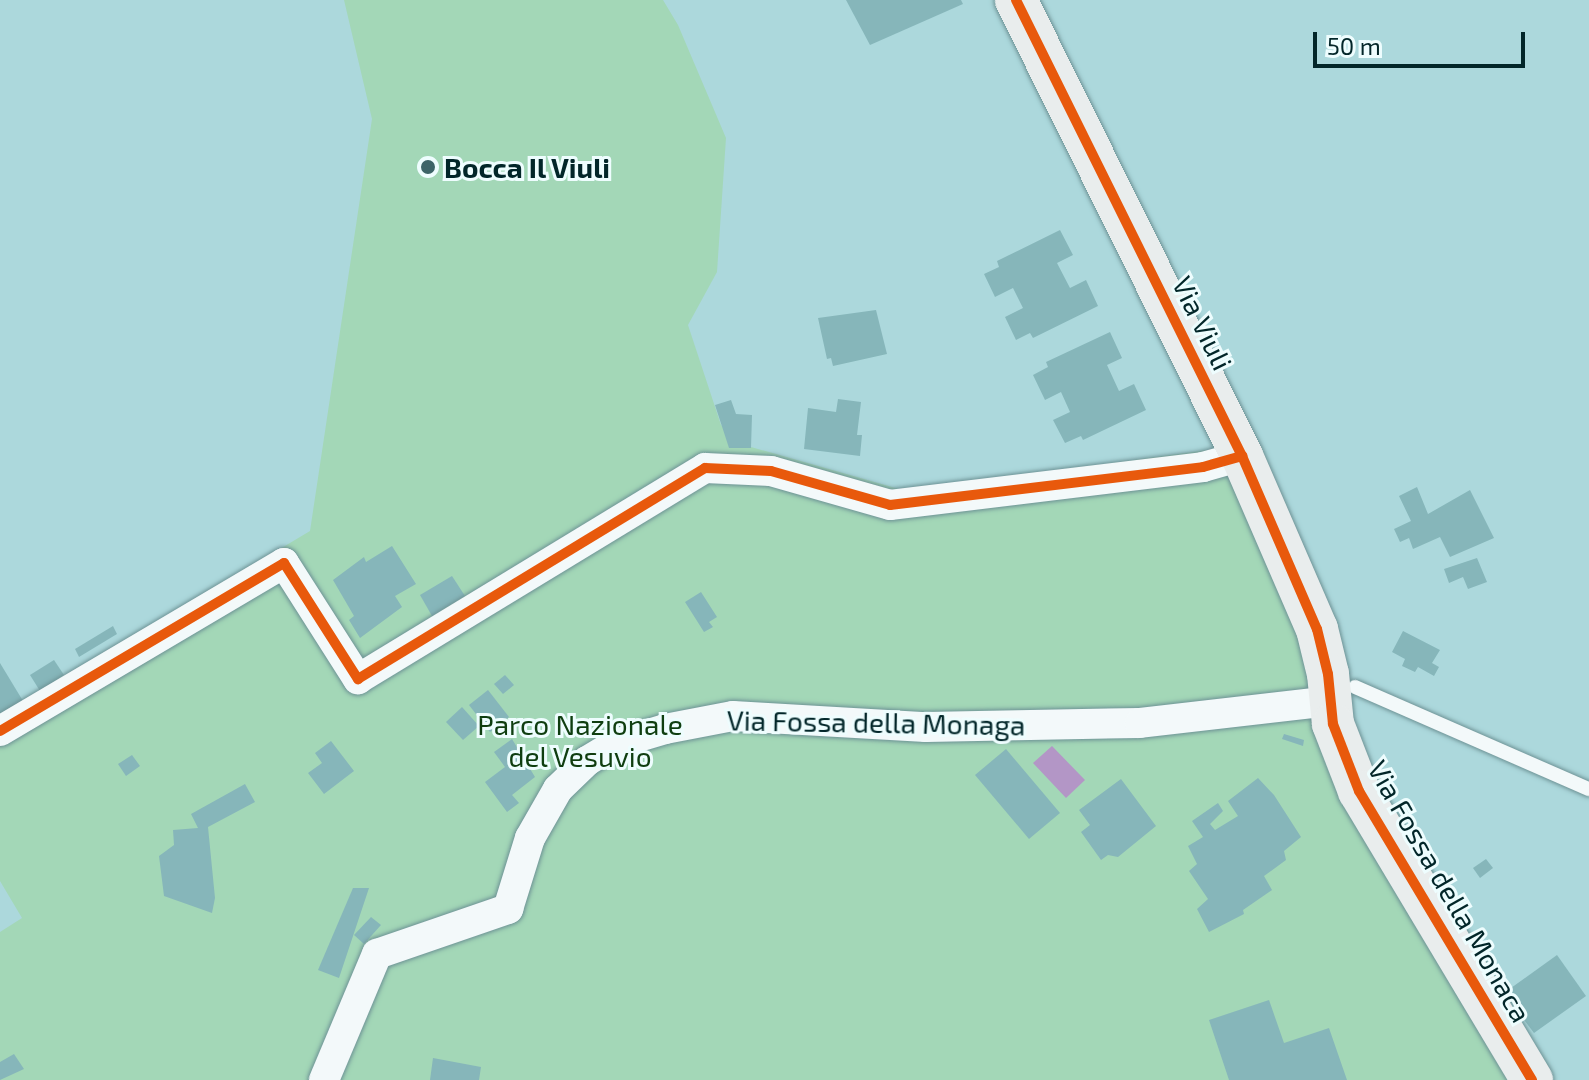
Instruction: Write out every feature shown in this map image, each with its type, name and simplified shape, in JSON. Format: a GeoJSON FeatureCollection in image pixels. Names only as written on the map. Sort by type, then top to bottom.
{"type":"FeatureCollection","features":[{"type":"Feature","properties":{"kind":"street","name":"Via Viuli"},"geometry":{"type":"LineString","coordinates":[[1016,0],[1242,456],[1340,687]]}},
{"type":"Feature","properties":{"kind":"street"},"geometry":{"type":"LineString","coordinates":[[0,731],[284,563],[358,679],[705,468],[771,471],[890,505],[1203,467],[1242,456]]}},
{"type":"Feature","properties":{"kind":"street","name":"Via Fossa della Monaga"},"geometry":{"type":"LineString","coordinates":[[324,1080],[377,954],[508,909],[530,838],[558,789],[587,761],[615,744],[665,729],[733,716],[926,727],[1140,723],[1340,687]]}},
{"type":"Feature","properties":{"kind":"street","name":"Via Fossa della Monaca"},"geometry":{"type":"LineString","coordinates":[[1340,687],[1333,724],[1359,791],[1532,1080]]}},
{"type":"Feature","properties":{"kind":"lane"},"geometry":{"type":"LineString","coordinates":[[1340,687],[1589,789]]}},
{"type":"Feature","properties":{"kind":"green space","name":"Parco Nazionale del Vesuvio"},"geometry":{"type":"Polygon","coordinates":[[[344,0],[663,0],[678,25],[726,138],[717,272],[688,325],[721,425],[751,447],[906,491],[1244,445],[1342,733],[1543,1080],[0,1080],[0,932],[22,918],[0,881],[0,716],[310,531],[372,119],[344,0]]]}},
{"type":"Feature","properties":{"kind":"shaded area"},"geometry":{"type":"Polygon","coordinates":[[[1052,746],[1085,780],[1066,798],[1033,763],[1052,746]]]}},
{"type":"Feature","properties":{"kind":"building"},"geometry":{"type":"Polygon","coordinates":[[[846,0],[961,0],[963,4],[870,45],[846,0]]]}},
{"type":"Feature","properties":{"kind":"building"},"geometry":{"type":"Polygon","coordinates":[[[1060,230],[1073,255],[1057,263],[1070,288],[1086,280],[1098,306],[1033,338],[1030,333],[1016,340],[1005,317],[1023,308],[1013,288],[995,297],[984,274],[999,267],[997,261],[1060,230]]]}},
{"type":"Feature","properties":{"kind":"building"},"geometry":{"type":"Polygon","coordinates":[[[876,310],[887,354],[833,366],[831,358],[827,359],[818,318],[876,310]]]}},
{"type":"Feature","properties":{"kind":"building"},"geometry":{"type":"Polygon","coordinates":[[[1110,332],[1122,358],[1107,365],[1119,391],[1134,384],[1146,410],[1083,440],[1081,436],[1065,443],[1053,420],[1070,412],[1061,392],[1045,400],[1033,375],[1048,367],[1046,362],[1110,332]]]}},
{"type":"Feature","properties":{"kind":"building"},"geometry":{"type":"Polygon","coordinates":[[[838,399],[861,402],[857,435],[862,435],[860,456],[804,449],[808,408],[836,412],[838,399]]]}},
{"type":"Feature","properties":{"kind":"building"},"geometry":{"type":"Polygon","coordinates":[[[731,400],[736,414],[752,415],[751,448],[729,448],[715,405],[731,400]]]}},
{"type":"Feature","properties":{"kind":"building"},"geometry":{"type":"Polygon","coordinates":[[[1417,487],[1428,514],[1470,490],[1494,538],[1450,557],[1440,537],[1413,549],[1409,538],[1400,542],[1394,529],[1411,521],[1399,496],[1417,487]]]}},
{"type":"Feature","properties":{"kind":"building"},"geometry":{"type":"Polygon","coordinates":[[[392,546],[416,584],[395,596],[402,607],[360,638],[349,620],[354,616],[333,580],[364,557],[366,562],[392,546]]]}},
{"type":"Feature","properties":{"kind":"building"},"geometry":{"type":"Polygon","coordinates":[[[1477,558],[1487,582],[1468,589],[1463,577],[1449,583],[1444,569],[1477,558]]]}},
{"type":"Feature","properties":{"kind":"building"},"geometry":{"type":"Polygon","coordinates":[[[452,576],[465,596],[432,616],[420,595],[452,576]]]}},
{"type":"Feature","properties":{"kind":"building"},"geometry":{"type":"Polygon","coordinates":[[[701,592],[717,617],[709,622],[713,627],[704,632],[685,602],[701,592]]]}},
{"type":"Feature","properties":{"kind":"building"},"geometry":{"type":"Polygon","coordinates":[[[113,626],[117,634],[79,657],[75,649],[113,626]]]}},
{"type":"Feature","properties":{"kind":"building"},"geometry":{"type":"Polygon","coordinates":[[[1403,631],[1440,650],[1432,663],[1439,667],[1434,676],[1418,667],[1415,672],[1402,666],[1405,659],[1392,652],[1403,631]]]}},
{"type":"Feature","properties":{"kind":"building"},"geometry":{"type":"Polygon","coordinates":[[[54,660],[64,675],[40,691],[30,675],[54,660]]]}},
{"type":"Feature","properties":{"kind":"building"},"geometry":{"type":"Polygon","coordinates":[[[0,663],[23,701],[0,715],[0,663]]]}},
{"type":"Feature","properties":{"kind":"building"},"geometry":{"type":"Polygon","coordinates":[[[505,675],[514,685],[503,694],[494,684],[505,675]]]}},
{"type":"Feature","properties":{"kind":"building"},"geometry":{"type":"Polygon","coordinates":[[[488,690],[509,717],[490,732],[469,705],[488,690]]]}},
{"type":"Feature","properties":{"kind":"building"},"geometry":{"type":"Polygon","coordinates":[[[462,707],[479,726],[463,740],[446,722],[462,707]]]}},
{"type":"Feature","properties":{"kind":"building"},"geometry":{"type":"Polygon","coordinates":[[[1284,734],[1304,740],[1303,746],[1282,739],[1284,734]]]}},
{"type":"Feature","properties":{"kind":"building"},"geometry":{"type":"Polygon","coordinates":[[[512,739],[535,777],[512,795],[519,803],[507,812],[485,782],[505,767],[494,752],[512,739]]]}},
{"type":"Feature","properties":{"kind":"building"},"geometry":{"type":"Polygon","coordinates":[[[331,741],[354,771],[324,794],[308,773],[322,763],[315,753],[331,741]]]}},
{"type":"Feature","properties":{"kind":"building"},"geometry":{"type":"Polygon","coordinates":[[[1006,749],[1060,813],[1029,839],[975,775],[1006,749]]]}},
{"type":"Feature","properties":{"kind":"building"},"geometry":{"type":"Polygon","coordinates":[[[132,755],[140,766],[126,776],[118,764],[132,755]]]}},
{"type":"Feature","properties":{"kind":"building"},"geometry":{"type":"Polygon","coordinates":[[[1258,778],[1274,795],[1301,837],[1284,851],[1286,860],[1264,876],[1272,890],[1243,910],[1244,914],[1209,932],[1197,909],[1208,899],[1189,871],[1197,864],[1188,846],[1203,837],[1192,821],[1218,803],[1223,811],[1210,824],[1215,830],[1238,816],[1228,801],[1258,778]]]}},
{"type":"Feature","properties":{"kind":"building"},"geometry":{"type":"Polygon","coordinates":[[[1121,779],[1156,826],[1118,857],[1108,855],[1101,860],[1081,832],[1090,825],[1079,810],[1121,779]]]}},
{"type":"Feature","properties":{"kind":"building"},"geometry":{"type":"Polygon","coordinates":[[[245,784],[255,802],[208,827],[215,898],[212,913],[164,896],[159,856],[174,845],[173,830],[198,828],[191,814],[245,784]]]}},
{"type":"Feature","properties":{"kind":"building"},"geometry":{"type":"Polygon","coordinates":[[[1486,859],[1493,868],[1480,878],[1473,868],[1486,859]]]}},
{"type":"Feature","properties":{"kind":"building"},"geometry":{"type":"Polygon","coordinates":[[[353,888],[369,888],[339,978],[318,970],[353,888]]]}},
{"type":"Feature","properties":{"kind":"building"},"geometry":{"type":"Polygon","coordinates":[[[371,917],[381,925],[364,944],[354,935],[371,917]]]}},
{"type":"Feature","properties":{"kind":"building"},"geometry":{"type":"Polygon","coordinates":[[[1557,955],[1586,996],[1534,1033],[1504,993],[1557,955]]]}},
{"type":"Feature","properties":{"kind":"building"},"geometry":{"type":"Polygon","coordinates":[[[1269,1000],[1284,1043],[1329,1028],[1347,1080],[1229,1080],[1209,1020],[1269,1000]]]}},
{"type":"Feature","properties":{"kind":"building"},"geometry":{"type":"Polygon","coordinates":[[[14,1054],[24,1069],[0,1080],[0,1062],[14,1054]]]}},
{"type":"Feature","properties":{"kind":"building"},"geometry":{"type":"Polygon","coordinates":[[[433,1058],[481,1067],[479,1080],[430,1080],[433,1058]]]}},
{"type":"Feature","properties":{"kind":"cycle path"},"geometry":{"type":"LineString","coordinates":[[1016,0],[1242,456],[1317,629],[1328,674],[1333,724],[1359,791],[1532,1080]]}},
{"type":"Feature","properties":{"kind":"cycle path"},"geometry":{"type":"LineString","coordinates":[[0,731],[284,563],[358,679],[705,468],[771,471],[890,505],[1203,467],[1242,456]]}},
{"type":"Feature","properties":{"kind":"place","name":"Bocca Il Viuli"},"geometry":{"type":"Point","coordinates":[428,167]}}]}
